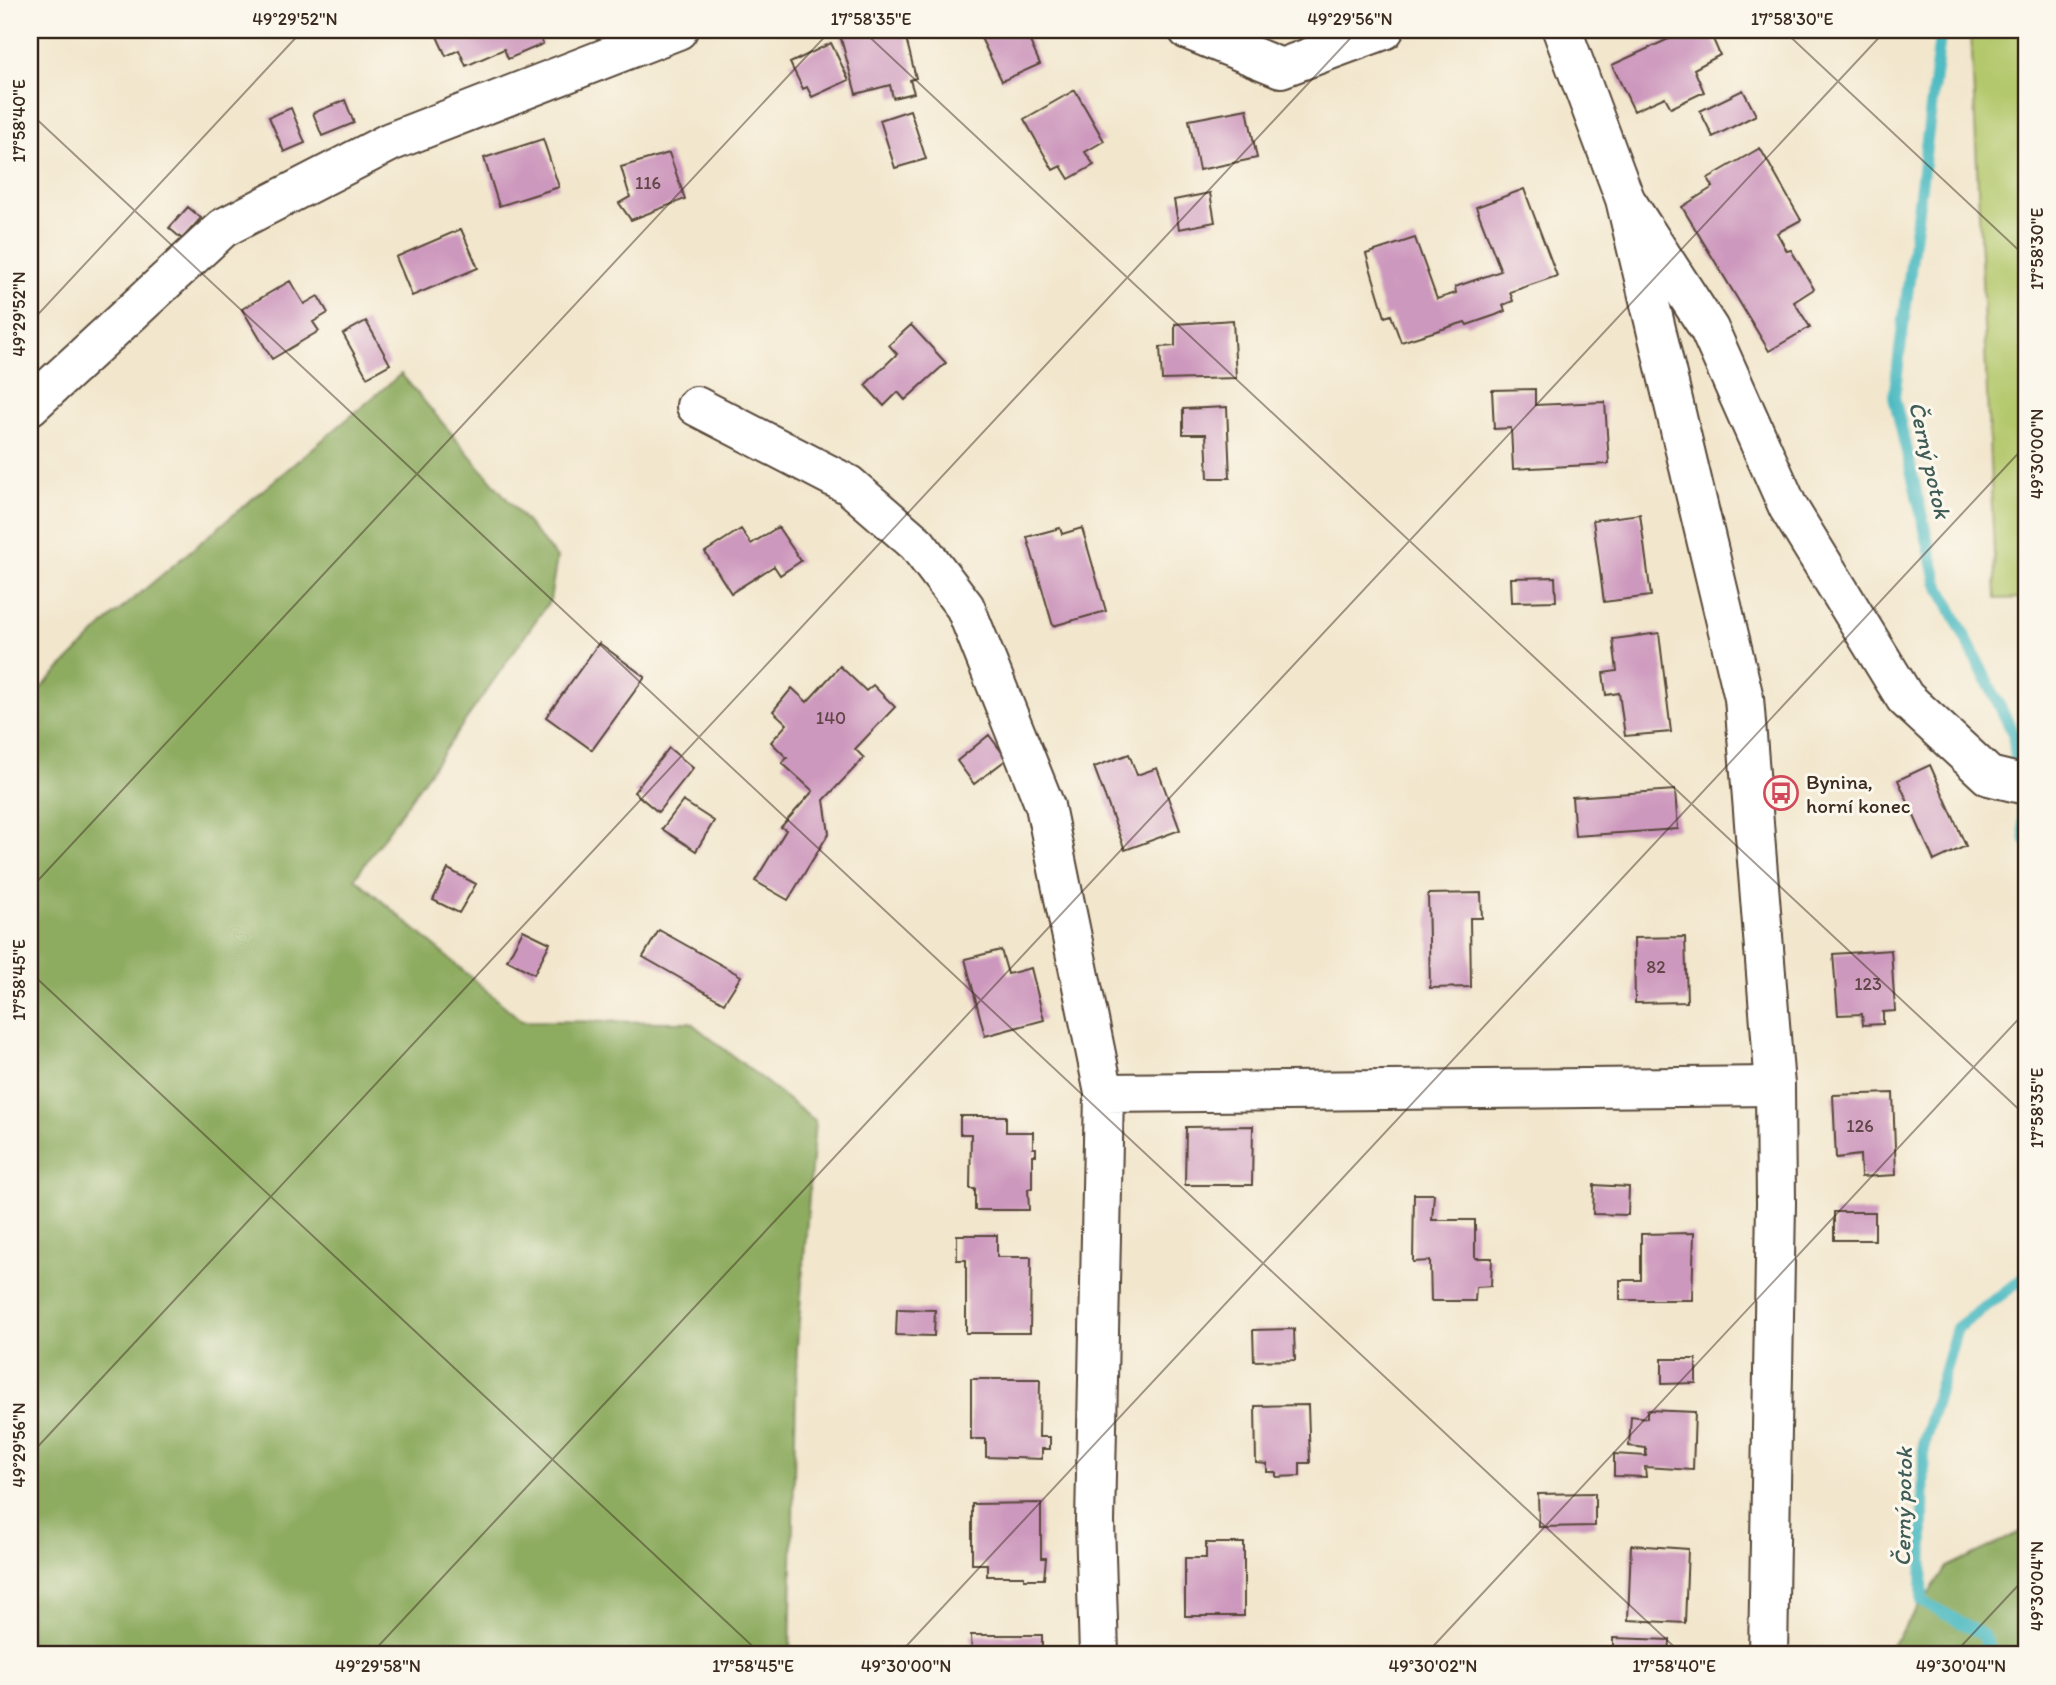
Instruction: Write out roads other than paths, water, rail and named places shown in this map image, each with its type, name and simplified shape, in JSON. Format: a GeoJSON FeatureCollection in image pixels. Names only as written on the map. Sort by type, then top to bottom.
{"type":"FeatureCollection","features":[{"type":"Feature","properties":{"kind":"street"},"geometry":{"type":"LineString","coordinates":[[30,406],[223,228],[390,142],[678,30]]}},
{"type":"Feature","properties":{"kind":"street"},"geometry":{"type":"LineString","coordinates":[[1188,30],[1281,68],[1384,30]]}},
{"type":"Feature","properties":{"kind":"street"},"geometry":{"type":"LineString","coordinates":[[1268,30],[1281,68]]}},
{"type":"Feature","properties":{"kind":"street"},"geometry":{"type":"LineString","coordinates":[[1562,30],[1625,199],[1744,698],[1775,1086],[1776,1203],[1768,1655]]}},
{"type":"Feature","properties":{"kind":"street"},"geometry":{"type":"LineString","coordinates":[[1625,199],[1709,329],[1788,507],[1905,698],[1989,776],[2026,785]]}},
{"type":"Feature","properties":{"kind":"street"},"geometry":{"type":"LineString","coordinates":[[696,407],[849,485],[917,544],[965,607],[1045,806],[1104,1093],[1095,1522],[1099,1655]]}},
{"type":"Feature","properties":{"kind":"street"},"geometry":{"type":"LineString","coordinates":[[1104,1093],[1775,1086]]}},
{"type":"Feature","properties":{"kind":"waterway","name":"Černý potok"},"geometry":{"type":"LineString","coordinates":[[1941,30],[1894,397],[1937,581],[2013,733],[2026,841]]}},
{"type":"Feature","properties":{"kind":"waterway","name":"Černý potok"},"geometry":{"type":"LineString","coordinates":[[1992,1655],[1983,1635],[1922,1601],[1924,1442],[1957,1328],[2026,1276]]}},
{"type":"Feature","properties":{"kind":"place","name":"Bynina, horní konec"},"geometry":{"type":"Point","coordinates":[1781,793]}}]}
